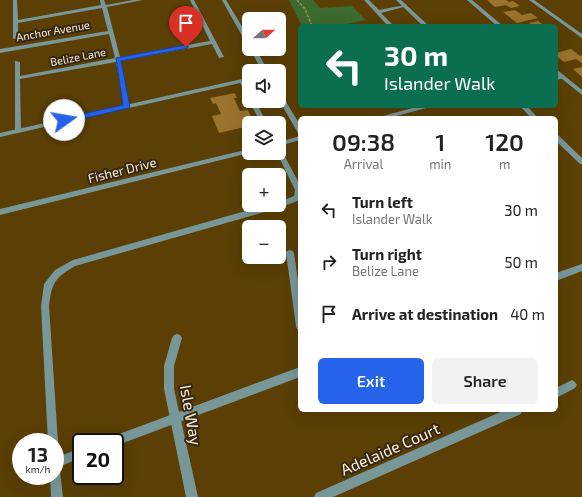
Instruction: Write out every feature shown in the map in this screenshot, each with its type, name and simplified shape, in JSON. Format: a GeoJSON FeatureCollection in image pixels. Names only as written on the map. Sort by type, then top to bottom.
{"type":"FeatureCollection","features":[{"type":"Feature","properties":{"kind":"street"},"geometry":{"type":"LineString","coordinates":[[15,0],[15,38]]}},
{"type":"Feature","properties":{"kind":"street"},"geometry":{"type":"LineString","coordinates":[[102,0],[118,59],[126,107]]}},
{"type":"Feature","properties":{"kind":"street"},"geometry":{"type":"LineString","coordinates":[[15,22],[141,0]]}},
{"type":"Feature","properties":{"kind":"street"},"geometry":{"type":"LineString","coordinates":[[192,0],[220,57]]}},
{"type":"Feature","properties":{"kind":"street"},"geometry":{"type":"LineString","coordinates":[[231,0],[224,1],[242,31]]}},
{"type":"Feature","properties":{"kind":"street"},"geometry":{"type":"LineString","coordinates":[[366,0],[389,24]]}},
{"type":"Feature","properties":{"kind":"street"},"geometry":{"type":"LineString","coordinates":[[398,0],[424,24]]}},
{"type":"Feature","properties":{"kind":"street"},"geometry":{"type":"LineString","coordinates":[[469,0],[498,24]]}},
{"type":"Feature","properties":{"kind":"street"},"geometry":{"type":"LineString","coordinates":[[531,0],[582,36]]}},
{"type":"Feature","properties":{"kind":"street"},"geometry":{"type":"LineString","coordinates":[[378,12],[405,6]]}},
{"type":"Feature","properties":{"kind":"street","name":"Anchor Avenue"},"geometry":{"type":"LineString","coordinates":[[0,51],[110,32]]}},
{"type":"Feature","properties":{"kind":"street","name":"Belize Lane"},"geometry":{"type":"LineString","coordinates":[[17,78],[213,42]]}},
{"type":"Feature","properties":{"kind":"street"},"geometry":{"type":"LineString","coordinates":[[17,62],[18,131]]}},
{"type":"Feature","properties":{"kind":"street"},"geometry":{"type":"LineString","coordinates":[[558,73],[582,93]]}},
{"type":"Feature","properties":{"kind":"street"},"geometry":{"type":"LineString","coordinates":[[558,78],[563,77]]}},
{"type":"Feature","properties":{"kind":"street"},"geometry":{"type":"LineString","coordinates":[[0,134],[242,81]]}},
{"type":"Feature","properties":{"kind":"street"},"geometry":{"type":"LineString","coordinates":[[286,107],[298,128]]}},
{"type":"Feature","properties":{"kind":"street"},"geometry":{"type":"LineString","coordinates":[[389,116],[420,108]]}},
{"type":"Feature","properties":{"kind":"street"},"geometry":{"type":"LineString","coordinates":[[525,108],[534,116]]}},
{"type":"Feature","properties":{"kind":"street"},"geometry":{"type":"LineString","coordinates":[[286,142],[298,139]]}},
{"type":"Feature","properties":{"kind":"street"},"geometry":{"type":"LineString","coordinates":[[558,139],[582,162]]}},
{"type":"Feature","properties":{"kind":"street","name":"Fisher Drive"},"geometry":{"type":"LineString","coordinates":[[0,212],[242,153]]}},
{"type":"Feature","properties":{"kind":"street"},"geometry":{"type":"LineString","coordinates":[[283,160],[298,188]]}},
{"type":"Feature","properties":{"kind":"street"},"geometry":{"type":"LineString","coordinates":[[286,202],[297,198],[298,194]]}},
{"type":"Feature","properties":{"kind":"street"},"geometry":{"type":"LineString","coordinates":[[52,433],[45,306],[47,287],[58,272],[73,263],[253,212]]}},
{"type":"Feature","properties":{"kind":"street"},"geometry":{"type":"LineString","coordinates":[[290,253],[298,311]]}},
{"type":"Feature","properties":{"kind":"street"},"geometry":{"type":"LineString","coordinates":[[558,276],[582,267]]}},
{"type":"Feature","properties":{"kind":"street","name":"Isle Way"},"geometry":{"type":"LineString","coordinates":[[177,338],[169,366],[169,389],[192,497]]}},
{"type":"Feature","properties":{"kind":"street"},"geometry":{"type":"LineString","coordinates":[[124,437],[298,373]]}},
{"type":"Feature","properties":{"kind":"street"},"geometry":{"type":"LineString","coordinates":[[558,392],[572,385]]}},
{"type":"Feature","properties":{"kind":"street","name":"Adelaide Court"},"geometry":{"type":"LineString","coordinates":[[320,497],[512,412]]}},
{"type":"Feature","properties":{"kind":"street"},"geometry":{"type":"LineString","coordinates":[[56,485],[57,497]]}},
{"type":"Feature","properties":{"kind":"path"},"geometry":{"type":"LineString","coordinates":[[297,0],[305,9],[311,24]]}},
{"type":"Feature","properties":{"kind":"green space"},"geometry":{"type":"Polygon","coordinates":[[[289,0],[313,0],[320,8],[352,6],[366,20],[347,24],[301,24],[289,0]]]}},
{"type":"Feature","properties":{"kind":"building"},"geometry":{"type":"Polygon","coordinates":[[[487,0],[513,1],[520,6],[511,8],[506,5],[495,7],[487,0]]]}},
{"type":"Feature","properties":{"kind":"building"},"geometry":{"type":"Polygon","coordinates":[[[515,10],[522,15],[531,13],[538,18],[517,23],[503,12],[515,10]]]}},
{"type":"Feature","properties":{"kind":"building"},"geometry":{"type":"Polygon","coordinates":[[[538,21],[542,24],[530,24],[529,23],[538,21]]]}},
{"type":"Feature","properties":{"kind":"building"},"geometry":{"type":"Polygon","coordinates":[[[571,49],[580,56],[582,55],[582,63],[576,59],[564,62],[558,58],[558,52],[571,49]]]}},
{"type":"Feature","properties":{"kind":"building"},"geometry":{"type":"Polygon","coordinates":[[[582,67],[582,77],[573,69],[582,67]]]}},
{"type":"Feature","properties":{"kind":"building"},"geometry":{"type":"Polygon","coordinates":[[[235,93],[237,98],[234,98],[240,111],[248,110],[251,116],[242,116],[242,128],[219,133],[212,116],[221,114],[216,103],[213,104],[210,98],[235,93]]]}},
{"type":"Feature","properties":{"kind":"route"},"geometry":{"type":"LineString","coordinates":[[64,120],[126,107],[118,59],[186,47]]}}]}
